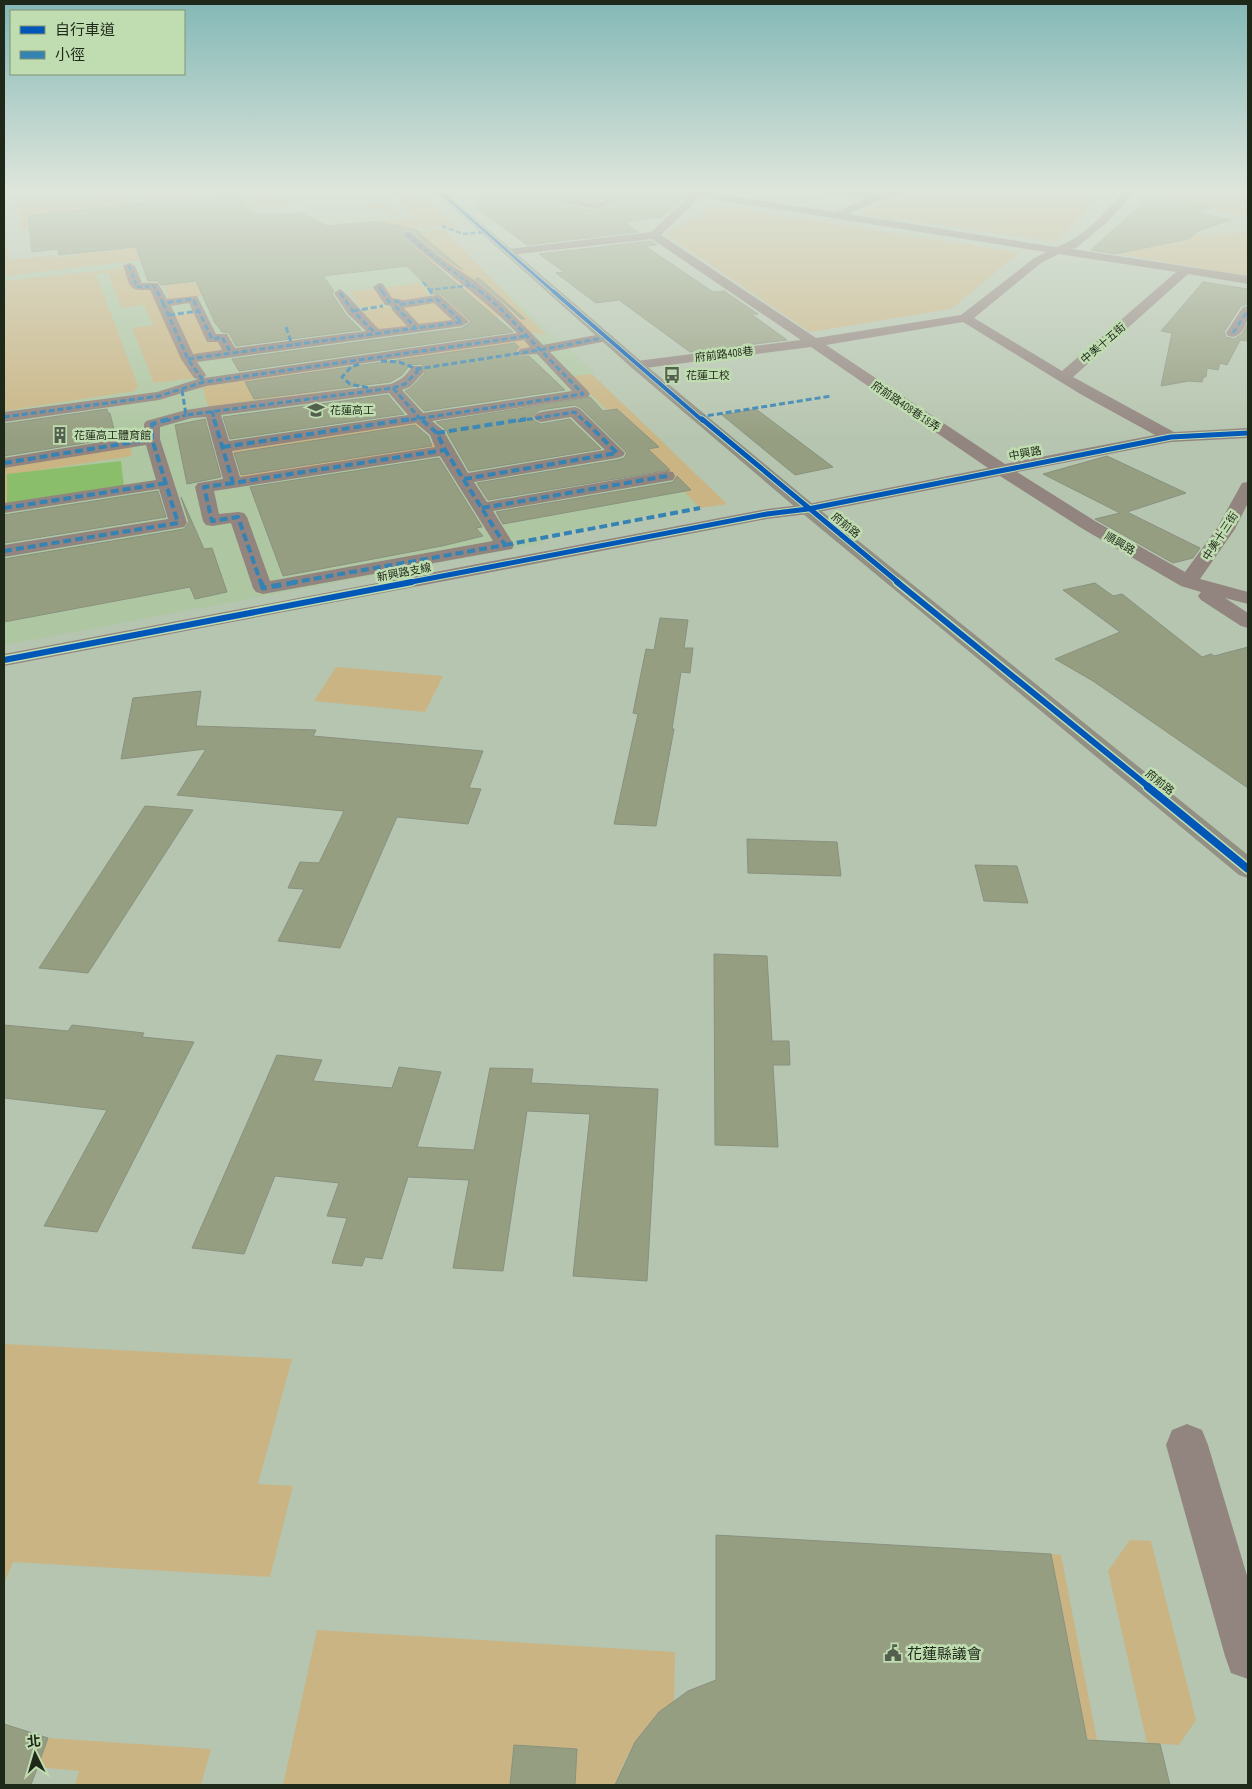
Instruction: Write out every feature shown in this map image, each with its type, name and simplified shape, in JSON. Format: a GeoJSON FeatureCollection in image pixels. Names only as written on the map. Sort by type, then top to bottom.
{"type":"FeatureCollection","features":[{"type":"Feature","properties":{"kind":"main road","name":"府前路"},"geometry":{"type":"LineString","coordinates":[[534,273],[637,365],[808,509],[1248,869]]}},
{"type":"Feature","properties":{"kind":"street"},"geometry":{"type":"LineString","coordinates":[[132,273],[138,287],[154,286],[188,359],[204,382]]}},
{"type":"Feature","properties":{"kind":"street"},"geometry":{"type":"LineString","coordinates":[[223,448],[583,394],[474,284],[458,273]]}},
{"type":"Feature","properties":{"kind":"street","name":"府前路408巷18弄"},"geometry":{"type":"LineString","coordinates":[[709,273],[1001,469]]}},
{"type":"Feature","properties":{"kind":"street"},"geometry":{"type":"LineString","coordinates":[[1021,273],[965,318],[1113,406],[1171,438]]}},
{"type":"Feature","properties":{"kind":"street","name":"中美十五街"},"geometry":{"type":"LineString","coordinates":[[1064,377],[1182,273]]}},
{"type":"Feature","properties":{"kind":"street"},"geometry":{"type":"LineString","coordinates":[[1208,273],[1248,280]]}},
{"type":"Feature","properties":{"kind":"street"},"geometry":{"type":"LineString","coordinates":[[353,310],[393,305],[429,290],[474,284]]}},
{"type":"Feature","properties":{"kind":"street"},"geometry":{"type":"LineString","coordinates":[[379,287],[393,305],[416,328]]}},
{"type":"Feature","properties":{"kind":"street"},"geometry":{"type":"LineString","coordinates":[[188,359],[462,322],[429,290]]}},
{"type":"Feature","properties":{"kind":"street"},"geometry":{"type":"LineString","coordinates":[[340,293],[375,333]]}},
{"type":"Feature","properties":{"kind":"street"},"geometry":{"type":"LineString","coordinates":[[166,309],[193,299],[212,339],[222,337],[231,353]]}},
{"type":"Feature","properties":{"kind":"street"},"geometry":{"type":"LineString","coordinates":[[1233,333],[1248,310]]}},
{"type":"Feature","properties":{"kind":"street","name":"府前路408巷"},"geometry":{"type":"LineString","coordinates":[[637,365],[811,343],[965,318]]}},
{"type":"Feature","properties":{"kind":"street"},"geometry":{"type":"LineString","coordinates":[[286,327],[292,345]]}},
{"type":"Feature","properties":{"kind":"street"},"geometry":{"type":"LineString","coordinates":[[4,417],[159,396],[204,382],[371,360],[527,336]]}},
{"type":"Feature","properties":{"kind":"street"},"geometry":{"type":"LineString","coordinates":[[505,545],[441,441],[420,418],[389,388],[358,386],[346,382],[342,377],[351,367],[371,360],[399,362],[418,369],[540,350],[607,337]]}},
{"type":"Feature","properties":{"kind":"street"},"geometry":{"type":"LineString","coordinates":[[4,551],[178,523],[152,439],[152,424],[186,415],[212,411],[389,388],[408,381],[418,369]]}},
{"type":"Feature","properties":{"kind":"street"},"geometry":{"type":"LineString","coordinates":[[182,390],[186,415]]}},
{"type":"Feature","properties":{"kind":"street"},"geometry":{"type":"LineString","coordinates":[[212,411],[233,483]]}},
{"type":"Feature","properties":{"kind":"street"},"geometry":{"type":"LineString","coordinates":[[464,479],[617,453],[575,412],[441,441],[233,483],[204,487],[212,521],[238,517],[263,588],[700,508]]}},
{"type":"Feature","properties":{"kind":"street","name":"中興路"},"geometry":{"type":"LineString","coordinates":[[808,509],[1001,469],[1171,438],[1248,432]]}},
{"type":"Feature","properties":{"kind":"street"},"geometry":{"type":"LineString","coordinates":[[4,463],[152,439]]}},
{"type":"Feature","properties":{"kind":"street","name":"順興路"},"geometry":{"type":"LineString","coordinates":[[1001,469],[1089,525],[1188,582],[1248,598]]}},
{"type":"Feature","properties":{"kind":"street"},"geometry":{"type":"LineString","coordinates":[[482,508],[667,476]]}},
{"type":"Feature","properties":{"kind":"street"},"geometry":{"type":"LineString","coordinates":[[4,508],[166,483]]}},
{"type":"Feature","properties":{"kind":"street","name":"中美十三街"},"geometry":{"type":"LineString","coordinates":[[1188,582],[1226,529],[1248,487]]}},
{"type":"Feature","properties":{"kind":"street"},"geometry":{"type":"LineString","coordinates":[[4,677],[780,525],[808,509]]}},
{"type":"Feature","properties":{"kind":"street","name":"新興路支線"},"geometry":{"type":"LineString","coordinates":[[4,660],[767,514],[808,509]]}},
{"type":"Feature","properties":{"kind":"street"},"geometry":{"type":"LineString","coordinates":[[1188,582],[1248,622]]}},
{"type":"Feature","properties":{"kind":"street"},"geometry":{"type":"LineString","coordinates":[[1187,1445],[1248,1656]]}},
{"type":"Feature","properties":{"kind":"shaded area"},"geometry":{"type":"Polygon","coordinates":[[[4,273],[26,273],[4,276],[4,273]]]}},
{"type":"Feature","properties":{"kind":"shaded area","name":"花蓮高工"},"geometry":{"type":"Polygon","coordinates":[[[26,273],[488,273],[545,327],[543,328],[550,335],[554,335],[594,372],[589,373],[670,448],[668,448],[719,502],[540,536],[544,543],[4,645],[4,276],[26,273]]]}},
{"type":"Feature","properties":{"kind":"shaded area"},"geometry":{"type":"Polygon","coordinates":[[[75,273],[102,273],[96,274],[138,386],[135,391],[4,411],[4,281],[75,273]]]}},
{"type":"Feature","properties":{"kind":"shaded area"},"geometry":{"type":"Polygon","coordinates":[[[108,273],[128,273],[134,289],[152,287],[194,378],[154,383],[132,328],[153,325],[144,305],[122,308],[108,273]]]}},
{"type":"Feature","properties":{"kind":"shaded area"},"geometry":{"type":"Polygon","coordinates":[[[450,273],[486,273],[546,335],[528,332],[502,317],[462,322],[428,290],[423,282],[454,277],[450,273]]]}},
{"type":"Feature","properties":{"kind":"shaded area"},"geometry":{"type":"Polygon","coordinates":[[[724,273],[994,273],[951,309],[810,332],[724,273]]]}},
{"type":"Feature","properties":{"kind":"shaded area"},"geometry":{"type":"Polygon","coordinates":[[[1233,273],[1248,273],[1248,276],[1233,273]]]}},
{"type":"Feature","properties":{"kind":"shaded area"},"geometry":{"type":"Polygon","coordinates":[[[178,281],[198,284],[203,296],[169,300],[165,285],[179,283],[178,281]]]}},
{"type":"Feature","properties":{"kind":"shaded area"},"geometry":{"type":"Polygon","coordinates":[[[420,283],[433,299],[392,301],[383,288],[420,283]]]}},
{"type":"Feature","properties":{"kind":"shaded area"},"geometry":{"type":"Polygon","coordinates":[[[377,288],[386,301],[380,306],[361,308],[350,291],[377,288]]]}},
{"type":"Feature","properties":{"kind":"shaded area"},"geometry":{"type":"Polygon","coordinates":[[[435,300],[458,321],[417,327],[398,308],[435,300]]]}},
{"type":"Feature","properties":{"kind":"shaded area"},"geometry":{"type":"Polygon","coordinates":[[[382,307],[393,308],[412,327],[379,331],[362,310],[382,307]]]}},
{"type":"Feature","properties":{"kind":"shaded area"},"geometry":{"type":"Polygon","coordinates":[[[197,313],[220,338],[227,352],[191,357],[173,316],[197,313]]]}},
{"type":"Feature","properties":{"kind":"shaded area"},"geometry":{"type":"Polygon","coordinates":[[[524,340],[533,348],[417,365],[402,361],[400,358],[524,340]]]}},
{"type":"Feature","properties":{"kind":"shaded area"},"geometry":{"type":"Polygon","coordinates":[[[343,367],[340,372],[349,385],[357,387],[208,407],[202,386],[343,367]]]}},
{"type":"Feature","properties":{"kind":"shaded area"},"geometry":{"type":"Polygon","coordinates":[[[592,374],[727,504],[700,508],[609,412],[572,376],[592,374]]]}},
{"type":"Feature","properties":{"kind":"shaded area"},"geometry":{"type":"Polygon","coordinates":[[[420,419],[428,427],[233,456],[228,447],[420,419]]]}},
{"type":"Feature","properties":{"kind":"shaded area"},"geometry":{"type":"Polygon","coordinates":[[[433,442],[438,449],[241,479],[239,471],[433,442]]]}},
{"type":"Feature","properties":{"kind":"shaded area"},"geometry":{"type":"Polygon","coordinates":[[[130,446],[132,456],[7,475],[7,503],[4,504],[4,464],[130,446]]]}},
{"type":"Feature","properties":{"kind":"shaded area"},"geometry":{"type":"Polygon","coordinates":[[[121,461],[124,488],[7,503],[7,474],[121,461]]]}},
{"type":"Feature","properties":{"kind":"shaded area"},"geometry":{"type":"Polygon","coordinates":[[[336,667],[443,676],[425,712],[314,701],[336,667]]]}},
{"type":"Feature","properties":{"kind":"shaded area"},"geometry":{"type":"Polygon","coordinates":[[[4,1344],[292,1359],[258,1484],[293,1486],[270,1577],[13,1562],[4,1584],[4,1344]]]}},
{"type":"Feature","properties":{"kind":"shaded area"},"geometry":{"type":"Polygon","coordinates":[[[1130,1540],[1151,1541],[1196,1720],[1179,1745],[1147,1743],[1108,1571],[1130,1540]]]}},
{"type":"Feature","properties":{"kind":"shaded area"},"geometry":{"type":"Polygon","coordinates":[[[1051,1554],[1061,1555],[1097,1740],[1087,1739],[1051,1554]]]}},
{"type":"Feature","properties":{"kind":"shaded area"},"geometry":{"type":"Polygon","coordinates":[[[317,1630],[675,1652],[674,1701],[655,1718],[638,1738],[625,1761],[616,1785],[283,1785],[317,1630]]]}},
{"type":"Feature","properties":{"kind":"shaded area"},"geometry":{"type":"Polygon","coordinates":[[[48,1738],[211,1749],[201,1785],[75,1785],[79,1771],[38,1767],[48,1738]]]}},
{"type":"Feature","properties":{"kind":"building"},"geometry":{"type":"Polygon","coordinates":[[[145,273],[344,273],[323,276],[334,291],[332,294],[346,315],[361,330],[236,346],[229,333],[222,332],[215,323],[196,281],[161,285],[158,281],[148,281],[145,273]]]}},
{"type":"Feature","properties":{"kind":"building"},"geometry":{"type":"Polygon","coordinates":[[[414,273],[445,273],[513,332],[239,371],[232,359],[462,328],[471,322],[442,295],[434,294],[414,273]]]}},
{"type":"Feature","properties":{"kind":"building"},"geometry":{"type":"Polygon","coordinates":[[[557,273],[686,273],[713,292],[724,291],[758,314],[751,314],[787,340],[690,352],[619,300],[596,303],[557,273]]]}},
{"type":"Feature","properties":{"kind":"building"},"geometry":{"type":"Polygon","coordinates":[[[479,278],[525,319],[521,319],[475,279],[479,278]]]}},
{"type":"Feature","properties":{"kind":"building"},"geometry":{"type":"Polygon","coordinates":[[[1203,282],[1248,289],[1248,304],[1241,306],[1224,332],[1226,337],[1234,339],[1242,334],[1248,323],[1248,341],[1240,340],[1227,365],[1220,363],[1218,370],[1207,368],[1206,377],[1204,376],[1202,382],[1189,381],[1161,386],[1172,333],[1161,331],[1203,282]]]}},
{"type":"Feature","properties":{"kind":"building"},"geometry":{"type":"Polygon","coordinates":[[[515,343],[519,347],[516,351],[518,356],[529,356],[565,390],[424,411],[405,391],[411,388],[425,373],[422,364],[410,365],[402,375],[390,382],[254,399],[245,382],[515,343]]]}},
{"type":"Feature","properties":{"kind":"building"},"geometry":{"type":"Polygon","coordinates":[[[388,395],[404,414],[230,439],[223,417],[388,395]]]}},
{"type":"Feature","properties":{"kind":"building"},"geometry":{"type":"Polygon","coordinates":[[[590,397],[603,411],[617,409],[659,447],[648,449],[670,470],[488,500],[477,483],[617,460],[624,458],[627,453],[581,408],[575,405],[540,410],[531,417],[541,424],[570,419],[601,449],[469,471],[445,429],[436,422],[590,397]]]}},
{"type":"Feature","properties":{"kind":"building","name":"花蓮高工體育館"},"geometry":{"type":"Polygon","coordinates":[[[107,409],[108,413],[110,413],[116,438],[4,456],[4,424],[107,409]]]}},
{"type":"Feature","properties":{"kind":"building"},"geometry":{"type":"Polygon","coordinates":[[[756,409],[833,467],[795,475],[722,415],[756,409]]]}},
{"type":"Feature","properties":{"kind":"building"},"geometry":{"type":"Polygon","coordinates":[[[205,419],[221,477],[187,484],[175,425],[205,419]]]}},
{"type":"Feature","properties":{"kind":"building"},"geometry":{"type":"Polygon","coordinates":[[[415,425],[428,436],[432,446],[241,475],[234,453],[415,425]]]}},
{"type":"Feature","properties":{"kind":"building"},"geometry":{"type":"Polygon","coordinates":[[[1107,456],[1186,493],[1127,512],[1200,548],[1193,558],[1173,563],[1095,519],[1120,513],[1043,474],[1107,456]]]}},
{"type":"Feature","properties":{"kind":"building"},"geometry":{"type":"Polygon","coordinates":[[[439,458],[482,527],[476,528],[483,536],[442,546],[283,576],[250,487],[439,458]]]}},
{"type":"Feature","properties":{"kind":"building"},"geometry":{"type":"Polygon","coordinates":[[[677,476],[691,490],[503,524],[496,512],[673,482],[677,476]]]}},
{"type":"Feature","properties":{"kind":"building"},"geometry":{"type":"Polygon","coordinates":[[[158,491],[166,517],[4,543],[4,515],[158,491]]]}},
{"type":"Feature","properties":{"kind":"building"},"geometry":{"type":"Polygon","coordinates":[[[181,497],[204,549],[212,548],[227,592],[195,599],[190,587],[4,622],[4,559],[184,529],[189,522],[181,497]]]}},
{"type":"Feature","properties":{"kind":"building"},"geometry":{"type":"Polygon","coordinates":[[[1095,583],[1113,596],[1122,594],[1202,657],[1211,654],[1214,656],[1248,647],[1248,788],[1093,681],[1055,659],[1120,632],[1063,590],[1095,583]]]}},
{"type":"Feature","properties":{"kind":"building"},"geometry":{"type":"Polygon","coordinates":[[[660,618],[688,620],[684,648],[693,648],[690,673],[681,672],[672,729],[674,729],[656,826],[614,824],[638,714],[633,713],[646,649],[654,650],[660,618]]]}},
{"type":"Feature","properties":{"kind":"building"},"geometry":{"type":"Polygon","coordinates":[[[201,691],[196,726],[316,730],[313,736],[483,751],[469,788],[481,789],[468,824],[397,817],[340,948],[278,941],[304,889],[288,888],[300,862],[319,863],[344,811],[177,795],[206,749],[121,759],[133,698],[201,691]]]}},
{"type":"Feature","properties":{"kind":"building"},"geometry":{"type":"Polygon","coordinates":[[[145,806],[193,810],[88,973],[39,968],[145,806]]]}},
{"type":"Feature","properties":{"kind":"building"},"geometry":{"type":"Polygon","coordinates":[[[747,839],[837,842],[841,876],[748,873],[747,839]]]}},
{"type":"Feature","properties":{"kind":"building"},"geometry":{"type":"Polygon","coordinates":[[[975,865],[1017,866],[1028,903],[984,901],[975,865]]]}},
{"type":"Feature","properties":{"kind":"building"},"geometry":{"type":"Polygon","coordinates":[[[714,954],[767,956],[772,1041],[789,1041],[790,1065],[773,1065],[778,1147],[715,1145],[714,954]]]}},
{"type":"Feature","properties":{"kind":"building"},"geometry":{"type":"Polygon","coordinates":[[[4,1025],[68,1031],[72,1025],[144,1033],[142,1037],[194,1042],[97,1232],[44,1226],[107,1110],[4,1098],[4,1025]]]}},
{"type":"Feature","properties":{"kind":"building"},"geometry":{"type":"Polygon","coordinates":[[[277,1055],[322,1060],[313,1081],[392,1088],[399,1067],[441,1072],[417,1147],[474,1150],[490,1068],[533,1069],[531,1083],[658,1089],[647,1281],[573,1276],[590,1114],[527,1111],[503,1271],[453,1268],[469,1180],[408,1177],[382,1259],[365,1257],[362,1266],[332,1263],[347,1218],[327,1216],[339,1183],[275,1176],[244,1254],[192,1248],[277,1055]]]}},
{"type":"Feature","properties":{"kind":"building","name":"花蓮縣議會"},"geometry":{"type":"Polygon","coordinates":[[[716,1535],[1051,1554],[1087,1740],[1160,1744],[1170,1785],[615,1785],[635,1742],[659,1712],[688,1691],[716,1680],[716,1535]]]}},
{"type":"Feature","properties":{"kind":"building"},"geometry":{"type":"Polygon","coordinates":[[[4,1724],[48,1738],[31,1785],[4,1785],[4,1724]]]}},
{"type":"Feature","properties":{"kind":"building"},"geometry":{"type":"Polygon","coordinates":[[[514,1745],[577,1749],[575,1785],[510,1785],[514,1745]]]}},
{"type":"Feature","properties":{"kind":"marked path"},"geometry":{"type":"LineString","coordinates":[[132,273],[137,287],[154,286],[163,303],[193,299],[212,339],[222,337],[231,353]]}},
{"type":"Feature","properties":{"kind":"marked path"},"geometry":{"type":"LineString","coordinates":[[223,447],[583,394],[499,307],[457,273]]}},
{"type":"Feature","properties":{"kind":"marked path"},"geometry":{"type":"LineString","coordinates":[[423,282],[432,294]]}},
{"type":"Feature","properties":{"kind":"marked path"},"geometry":{"type":"LineString","coordinates":[[428,290],[473,285]]}},
{"type":"Feature","properties":{"kind":"marked path"},"geometry":{"type":"LineString","coordinates":[[379,287],[389,302],[397,301],[402,304]]}},
{"type":"Feature","properties":{"kind":"marked path"},"geometry":{"type":"LineString","coordinates":[[340,293],[353,311],[375,333]]}},
{"type":"Feature","properties":{"kind":"marked path"},"geometry":{"type":"LineString","coordinates":[[188,359],[462,322],[437,299],[402,304],[396,307],[416,328]]}},
{"type":"Feature","properties":{"kind":"marked path"},"geometry":{"type":"LineString","coordinates":[[163,303],[188,359],[204,382]]}},
{"type":"Feature","properties":{"kind":"marked path"},"geometry":{"type":"LineString","coordinates":[[353,311],[383,306]]}},
{"type":"Feature","properties":{"kind":"marked path"},"geometry":{"type":"LineString","coordinates":[[1233,333],[1248,310]]}},
{"type":"Feature","properties":{"kind":"marked path"},"geometry":{"type":"LineString","coordinates":[[169,315],[199,311]]}},
{"type":"Feature","properties":{"kind":"marked path"},"geometry":{"type":"LineString","coordinates":[[286,327],[292,345]]}},
{"type":"Feature","properties":{"kind":"marked path"},"geometry":{"type":"LineString","coordinates":[[4,417],[159,396],[204,382],[527,336]]}},
{"type":"Feature","properties":{"kind":"marked path"},"geometry":{"type":"LineString","coordinates":[[381,361],[399,362],[417,369],[540,350],[607,337]]}},
{"type":"Feature","properties":{"kind":"marked path"},"geometry":{"type":"LineString","coordinates":[[359,364],[351,367],[342,377],[350,384],[369,388]]}},
{"type":"Feature","properties":{"kind":"marked path"},"geometry":{"type":"LineString","coordinates":[[182,390],[186,415],[393,388],[405,384],[417,372],[417,369]]}},
{"type":"Feature","properties":{"kind":"marked path"},"geometry":{"type":"LineString","coordinates":[[212,411],[233,483],[445,450],[437,433],[420,419],[393,388]]}},
{"type":"Feature","properties":{"kind":"marked path"},"geometry":{"type":"LineString","coordinates":[[699,417],[831,396]]}},
{"type":"Feature","properties":{"kind":"marked path"},"geometry":{"type":"LineString","coordinates":[[437,433],[575,412],[617,453],[464,479]]}},
{"type":"Feature","properties":{"kind":"marked path"},"geometry":{"type":"LineString","coordinates":[[4,551],[178,523],[152,439],[152,424],[186,415]]}},
{"type":"Feature","properties":{"kind":"marked path"},"geometry":{"type":"LineString","coordinates":[[4,463],[152,439]]}},
{"type":"Feature","properties":{"kind":"marked path"},"geometry":{"type":"LineString","coordinates":[[233,483],[204,487],[212,521],[238,517],[263,588],[505,545],[445,450]]}},
{"type":"Feature","properties":{"kind":"marked path"},"geometry":{"type":"LineString","coordinates":[[482,508],[667,476]]}},
{"type":"Feature","properties":{"kind":"marked path"},"geometry":{"type":"LineString","coordinates":[[4,508],[167,483]]}},
{"type":"Feature","properties":{"kind":"marked path"},"geometry":{"type":"LineString","coordinates":[[505,545],[700,508]]}},
{"type":"Feature","properties":{"kind":"cycle path"},"geometry":{"type":"LineString","coordinates":[[533,273],[637,365],[808,509],[1248,869]]}},
{"type":"Feature","properties":{"kind":"cycle path"},"geometry":{"type":"LineString","coordinates":[[4,660],[767,514],[808,509],[1127,445],[1171,437],[1248,433]]}},
{"type":"Feature","properties":{"kind":"place","name":"花蓮工校"},"geometry":{"type":"Point","coordinates":[672,375]}},
{"type":"Feature","properties":{"kind":"place","name":"花蓮高工"},"geometry":{"type":"Point","coordinates":[316,410]}},
{"type":"Feature","properties":{"kind":"place","name":"花蓮高工體育館"},"geometry":{"type":"Point","coordinates":[60,435]}},
{"type":"Feature","properties":{"kind":"place","name":"花蓮縣議會"},"geometry":{"type":"Point","coordinates":[893,1653]}}]}
